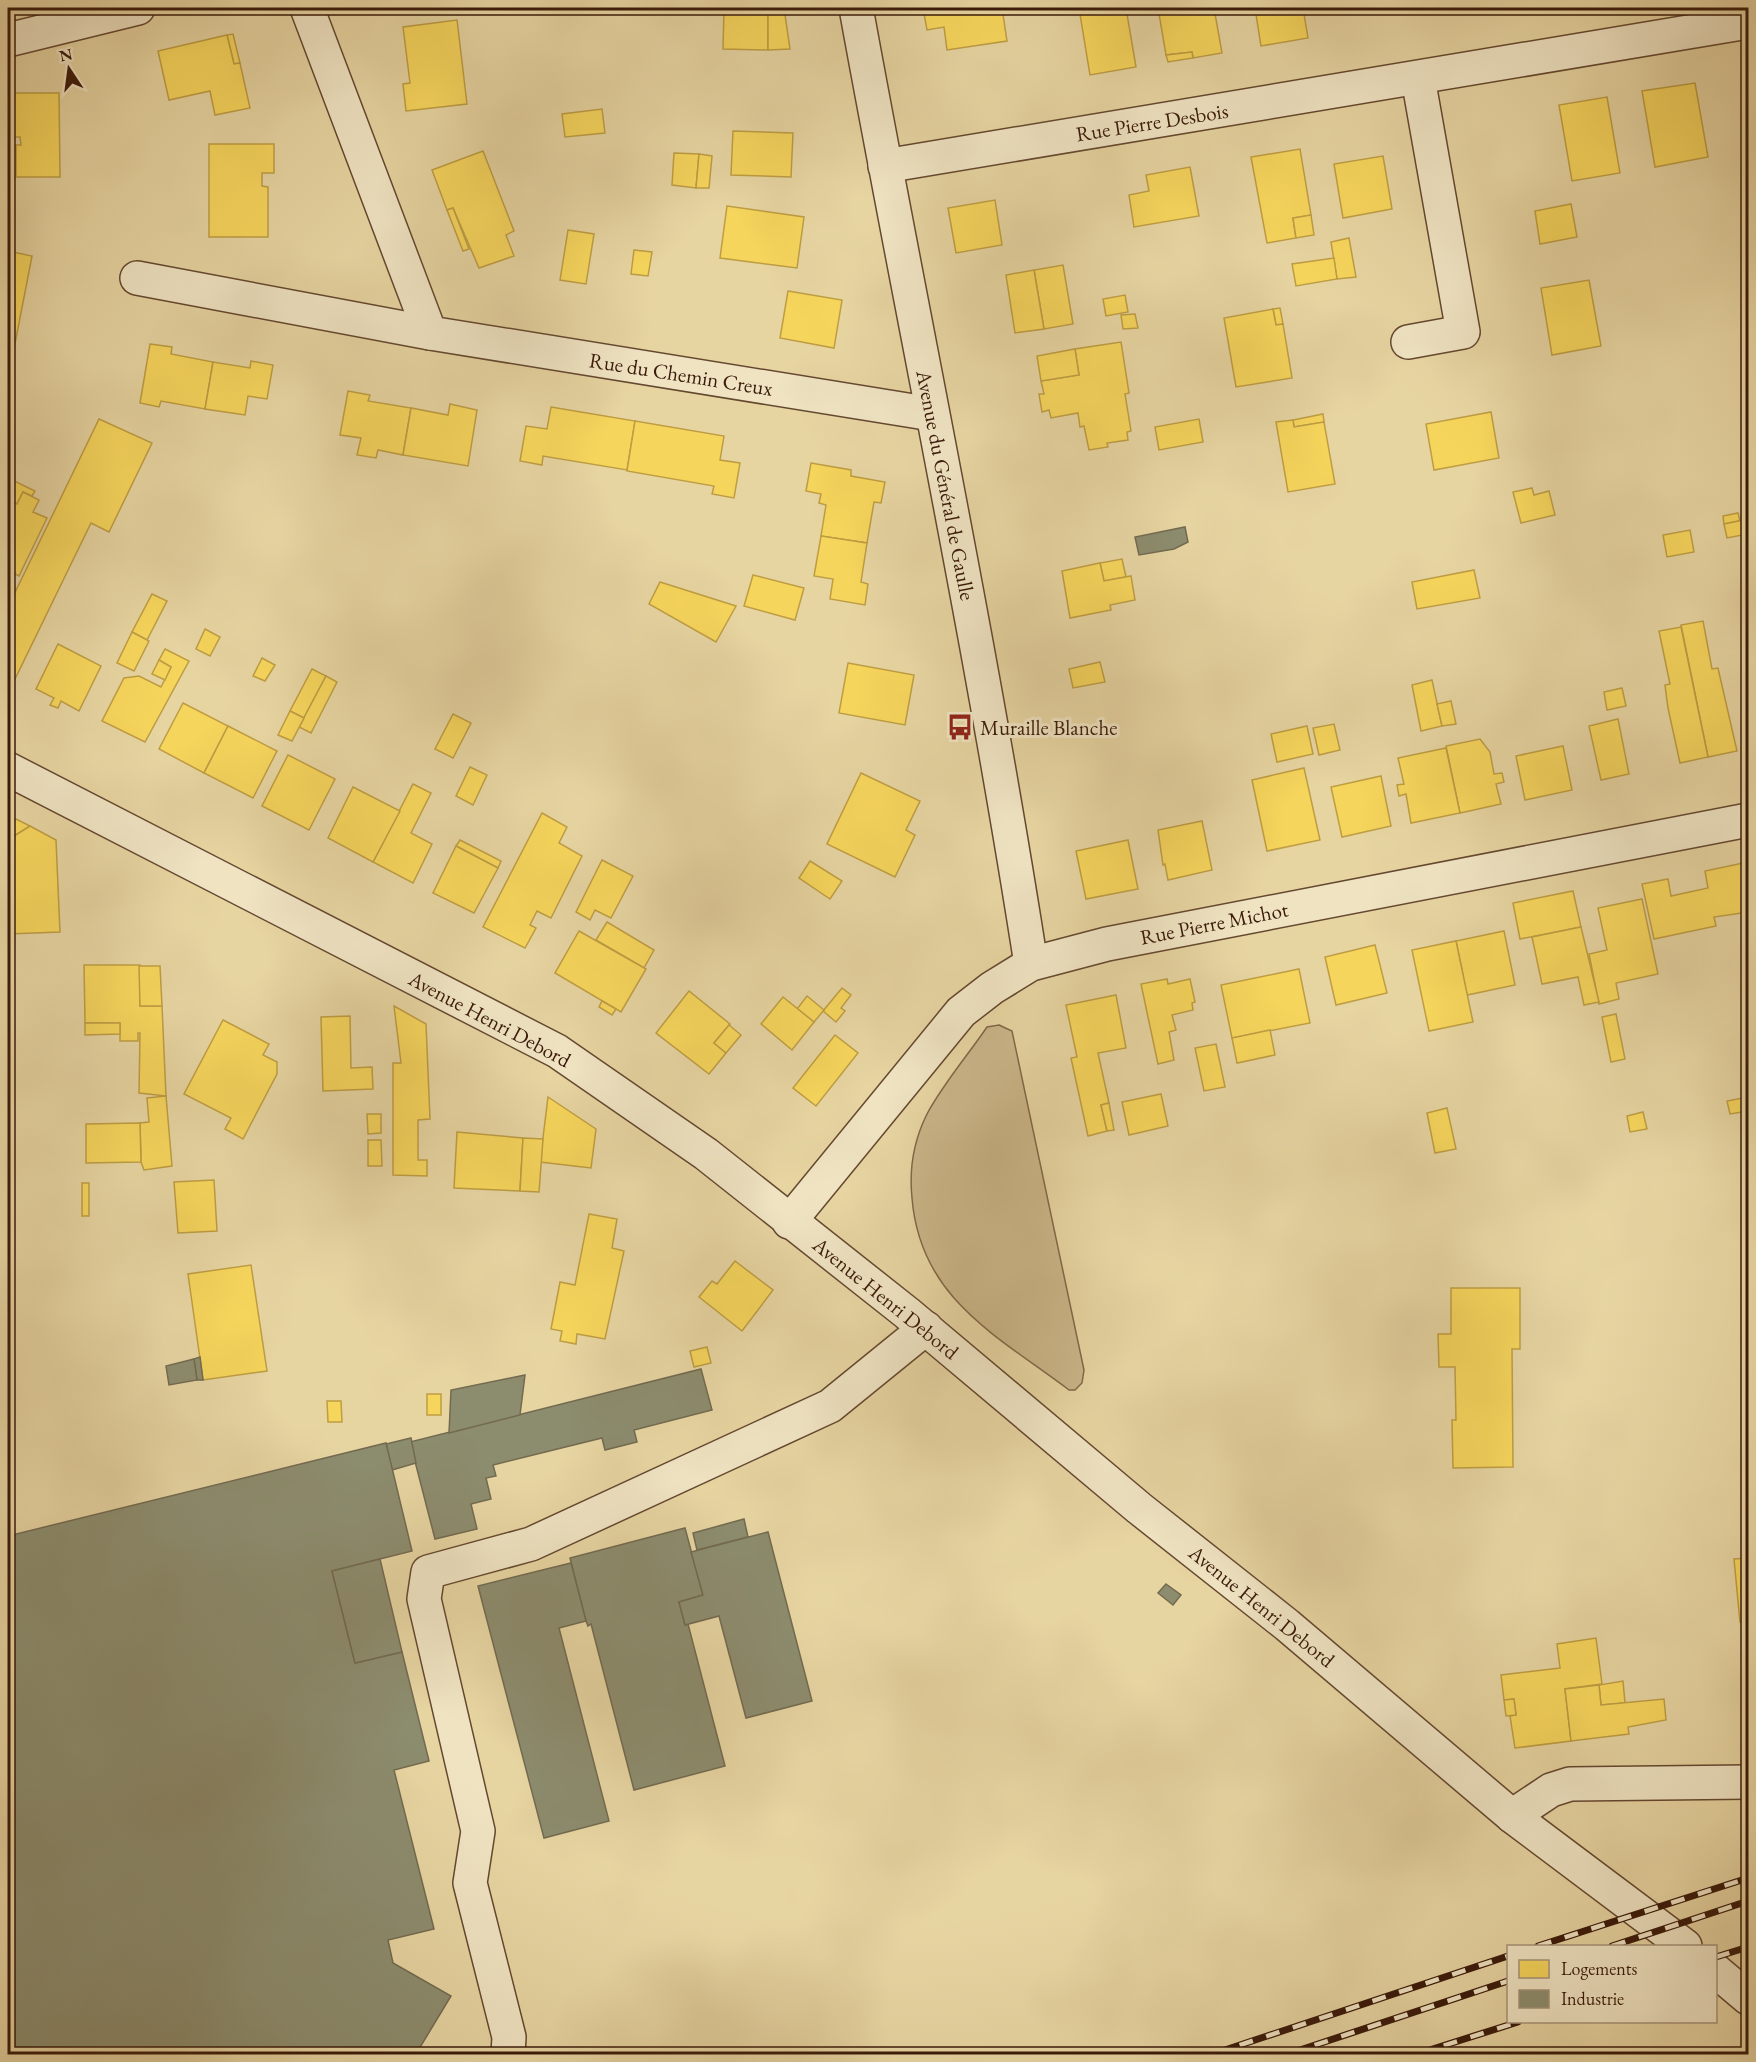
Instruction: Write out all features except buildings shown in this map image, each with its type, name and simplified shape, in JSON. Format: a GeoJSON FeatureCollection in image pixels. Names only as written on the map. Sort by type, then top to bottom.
{"type":"FeatureCollection","features":[{"type":"Feature","properties":{"kind":"street"},"geometry":{"type":"LineString","coordinates":[[8,40],[138,8]]}},
{"type":"Feature","properties":{"kind":"street"},"geometry":{"type":"LineString","coordinates":[[307,8],[430,333]]}},
{"type":"Feature","properties":{"kind":"street","name":"Avenue du Général de Gaulle"},"geometry":{"type":"LineString","coordinates":[[856,8],[932,414],[960,544],[1031,964]]}},
{"type":"Feature","properties":{"kind":"street","name":"Rue Pierre Desbois"},"geometry":{"type":"LineString","coordinates":[[885,166],[1749,22]]}},
{"type":"Feature","properties":{"kind":"street"},"geometry":{"type":"LineString","coordinates":[[1408,342],[1463,332],[1418,78]]}},
{"type":"Feature","properties":{"kind":"street","name":"Rue du Chemin Creux"},"geometry":{"type":"LineString","coordinates":[[137,278],[430,333],[932,414]]}},
{"type":"Feature","properties":{"kind":"street","name":"Avenue Henri Debord"},"geometry":{"type":"LineString","coordinates":[[8,769],[557,1051],[706,1154],[789,1222],[926,1328],[1139,1508],[1287,1625],[1512,1816],[1682,1945]]}},
{"type":"Feature","properties":{"kind":"street","name":"Rue Pierre Michot"},"geometry":{"type":"LineString","coordinates":[[789,1222],[961,1012],[992,988],[1031,964],[1107,944],[1749,820]]}},
{"type":"Feature","properties":{"kind":"street"},"geometry":{"type":"LineString","coordinates":[[508,2055],[509,2037],[470,1883],[478,1831],[424,1599],[428,1572],[531,1544],[830,1406],[926,1328]]}},
{"type":"Feature","properties":{"kind":"street"},"geometry":{"type":"LineString","coordinates":[[1512,1816],[1551,1790],[1570,1784],[1749,1782]]}},
{"type":"Feature","properties":{"kind":"street"},"geometry":{"type":"LineString","coordinates":[[1717,1972],[1748,1999]]}},
{"type":"Feature","properties":{"kind":"shaded area"},"geometry":{"type":"Polygon","coordinates":[[[999,1025],[1012,1031],[1084,1370],[1082,1383],[1075,1390],[1069,1390],[1015,1351],[966,1311],[946,1288],[930,1262],[918,1233],[911,1176],[922,1124],[940,1092],[987,1027],[999,1025]]]}},
{"type":"Feature","properties":{"kind":"railway"},"geometry":{"type":"LineString","coordinates":[[1541,1945],[1748,1878]]}},
{"type":"Feature","properties":{"kind":"railway"},"geometry":{"type":"LineString","coordinates":[[1615,1945],[1748,1901]]}},
{"type":"Feature","properties":{"kind":"railway"},"geometry":{"type":"LineString","coordinates":[[1717,1957],[1748,1947]]}},
{"type":"Feature","properties":{"kind":"railway"},"geometry":{"type":"LineString","coordinates":[[1213,2054],[1507,1956]]}},
{"type":"Feature","properties":{"kind":"railway"},"geometry":{"type":"LineString","coordinates":[[1288,2054],[1507,1981]]}},
{"type":"Feature","properties":{"kind":"railway"},"geometry":{"type":"LineString","coordinates":[[1417,2054],[1515,2023]]}},
{"type":"Feature","properties":{"kind":"place","name":"Muraille Blanche"},"geometry":{"type":"Point","coordinates":[960,727]}}]}
